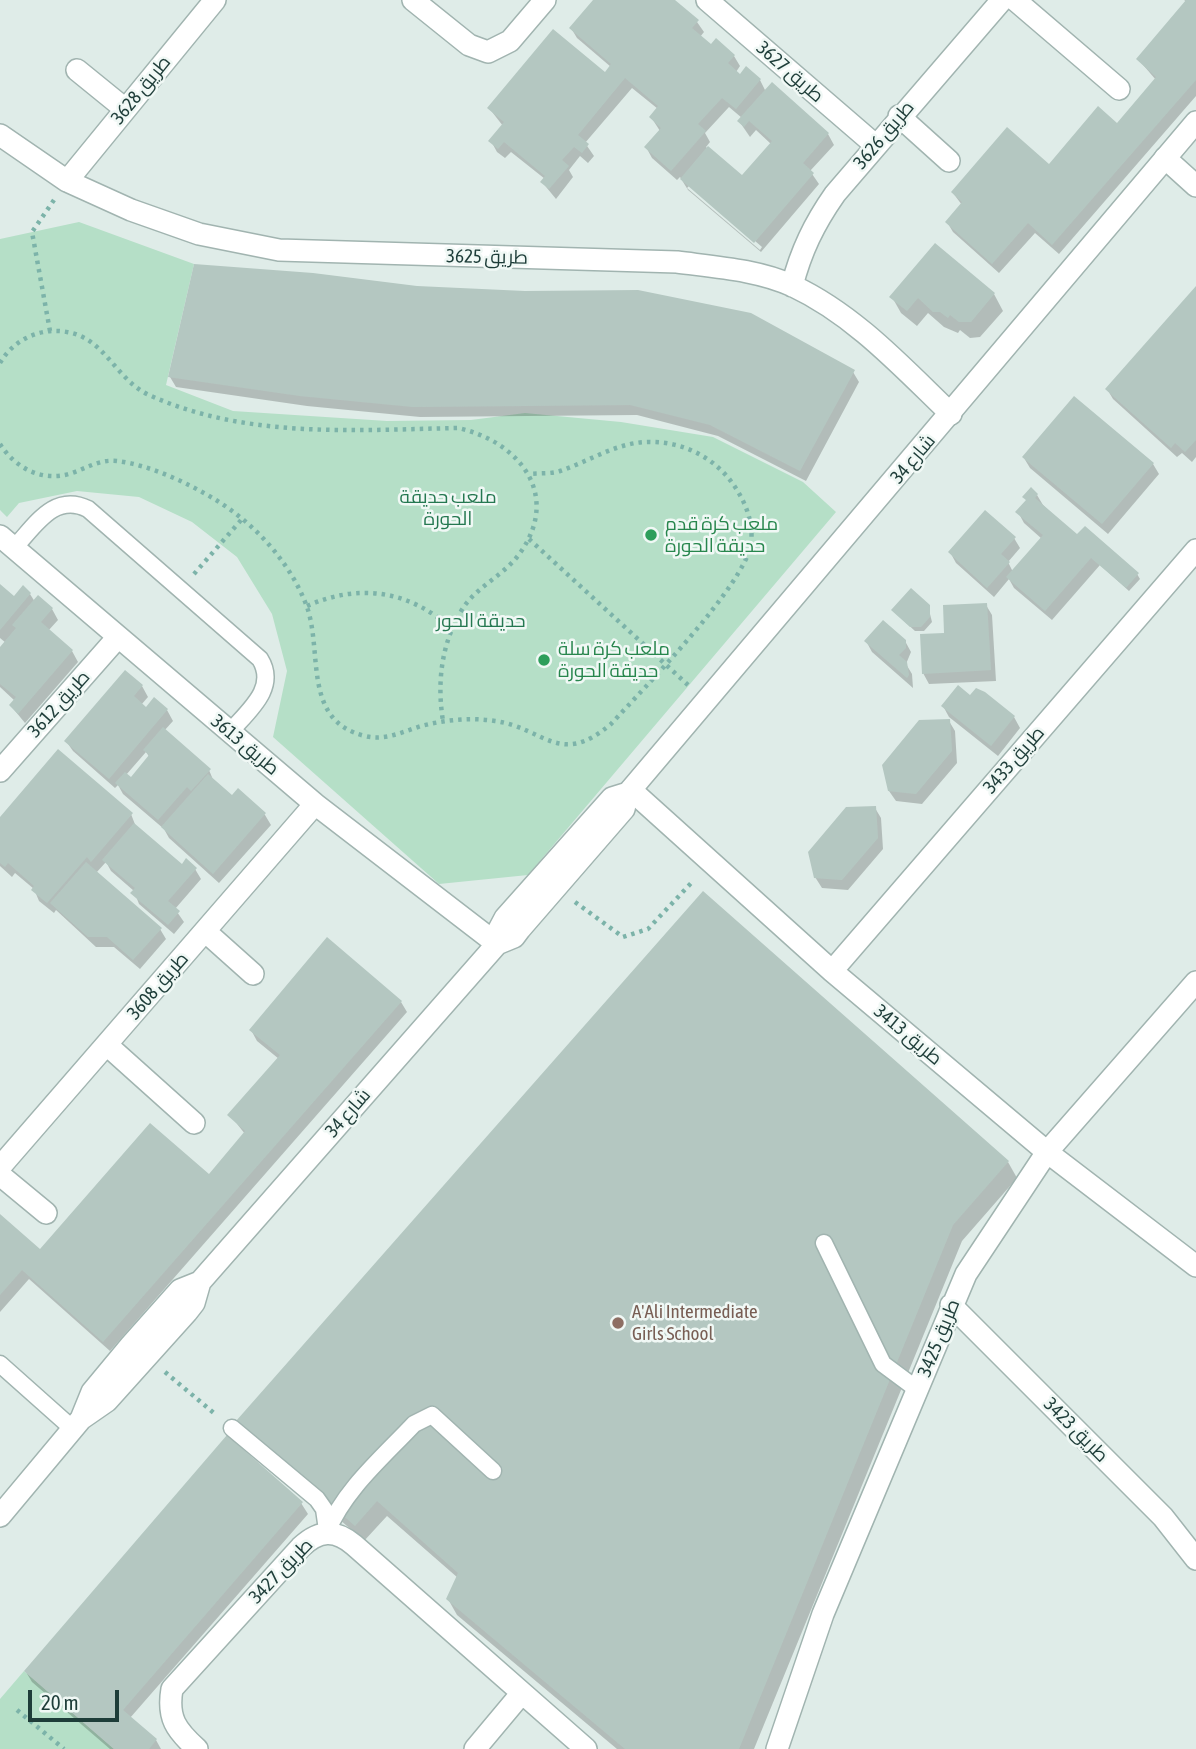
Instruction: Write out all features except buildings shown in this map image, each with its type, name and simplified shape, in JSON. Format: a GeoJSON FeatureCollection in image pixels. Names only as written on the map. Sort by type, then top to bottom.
{"type":"FeatureCollection","features":[{"type":"Feature","properties":{"kind":"street","name":"طريق 3628"},"geometry":{"type":"LineString","coordinates":[[67,181],[215,0]]}},
{"type":"Feature","properties":{"kind":"street"},"geometry":{"type":"LineString","coordinates":[[413,0],[469,46],[488,52],[510,41],[545,0]]}},
{"type":"Feature","properties":{"kind":"street","name":"طريق 3627"},"geometry":{"type":"LineString","coordinates":[[706,0],[874,144]]}},
{"type":"Feature","properties":{"kind":"street","name":"طريق 3626"},"geometry":{"type":"LineString","coordinates":[[792,286],[801,252],[815,222],[874,144],[1002,0]]}},
{"type":"Feature","properties":{"kind":"street"},"geometry":{"type":"LineString","coordinates":[[1015,0],[1119,89]]}},
{"type":"Feature","properties":{"kind":"street"},"geometry":{"type":"LineString","coordinates":[[77,70],[125,109]]}},
{"type":"Feature","properties":{"kind":"street"},"geometry":{"type":"LineString","coordinates":[[899,116],[949,161]]}},
{"type":"Feature","properties":{"kind":"street","name":"شارع 34"},"geometry":{"type":"LineString","coordinates":[[0,1516],[77,1424],[107,1401],[194,1303],[200,1282],[497,944],[514,937],[624,809],[630,792],[1196,122]]}},
{"type":"Feature","properties":{"kind":"street","name":"طريق 3625"},"geometry":{"type":"LineString","coordinates":[[0,135],[67,181],[131,210],[199,234],[279,250],[677,262],[736,270],[792,286],[869,335],[951,414]]}},
{"type":"Feature","properties":{"kind":"street"},"geometry":{"type":"LineString","coordinates":[[1165,158],[1196,186]]}},
{"type":"Feature","properties":{"kind":"street","name":"طريق 3613"},"geometry":{"type":"LineString","coordinates":[[7,542],[315,804],[497,944]]}},
{"type":"Feature","properties":{"kind":"street","name":"طريق 3433"},"geometry":{"type":"LineString","coordinates":[[832,971],[1196,550]]}},
{"type":"Feature","properties":{"kind":"street","name":"طريق 3612"},"geometry":{"type":"LineString","coordinates":[[0,771],[118,637]]}},
{"type":"Feature","properties":{"kind":"street","name":"شارع 34"},"geometry":{"type":"LineString","coordinates":[[497,944],[496,935],[505,918],[606,804],[612,798],[630,792]]}},
{"type":"Feature","properties":{"kind":"street","name":"طريق 3413"},"geometry":{"type":"LineString","coordinates":[[630,792],[832,971],[1047,1152],[1196,1266]]}},
{"type":"Feature","properties":{"kind":"street","name":"طريق 3608"},"geometry":{"type":"LineString","coordinates":[[0,1167],[315,804]]}},
{"type":"Feature","properties":{"kind":"street"},"geometry":{"type":"LineString","coordinates":[[206,932],[253,974]]}},
{"type":"Feature","properties":{"kind":"street","name":"طريق 3425"},"geometry":{"type":"LineString","coordinates":[[778,1748],[823,1614],[966,1274],[1047,1152],[1196,982]]}},
{"type":"Feature","properties":{"kind":"street"},"geometry":{"type":"LineString","coordinates":[[107,1045],[194,1123]]}},
{"type":"Feature","properties":{"kind":"street"},"geometry":{"type":"LineString","coordinates":[[0,1175],[46,1213]]}},
{"type":"Feature","properties":{"kind":"street","name":"شارع 34"},"geometry":{"type":"LineString","coordinates":[[77,1424],[92,1392],[131,1345],[180,1290],[200,1282]]}},
{"type":"Feature","properties":{"kind":"street","name":"طريق 3423"},"geometry":{"type":"LineString","coordinates":[[951,1305],[1163,1517],[1196,1559]]}},
{"type":"Feature","properties":{"kind":"street","name":"طريق 3427"},"geometry":{"type":"LineString","coordinates":[[198,1749],[175,1728],[169,1710],[172,1689],[301,1547],[313,1535],[327,1532],[342,1536],[354,1545],[586,1749]]}},
{"type":"Feature","properties":{"kind":"street"},"geometry":{"type":"LineString","coordinates":[[475,1749],[521,1694]]}},
{"type":"Feature","properties":{"kind":"lane"},"geometry":{"type":"LineString","coordinates":[[7,542],[58,505],[79,504],[88,509],[260,659],[266,668],[266,688],[230,733]]}},
{"type":"Feature","properties":{"kind":"lane"},"geometry":{"type":"LineString","coordinates":[[824,1243],[883,1364],[918,1390]]}},
{"type":"Feature","properties":{"kind":"lane"},"geometry":{"type":"LineString","coordinates":[[0,1364],[77,1424]]}},
{"type":"Feature","properties":{"kind":"lane"},"geometry":{"type":"LineString","coordinates":[[327,1532],[335,1513],[346,1498],[414,1424],[423,1418],[432,1415],[493,1471]]}},
{"type":"Feature","properties":{"kind":"lane"},"geometry":{"type":"LineString","coordinates":[[232,1428],[317,1499],[324,1509],[327,1532]]}},
{"type":"Feature","properties":{"kind":"path"},"geometry":{"type":"LineString","coordinates":[[50,331],[32,232],[67,181]]}},
{"type":"Feature","properties":{"kind":"path"},"geometry":{"type":"LineString","coordinates":[[0,363],[2,354],[28,337],[50,331],[85,337],[97,345],[130,384],[163,401],[210,414],[290,429],[323,431],[458,428],[477,432],[509,449],[529,474],[536,505],[529,539],[505,570],[471,596],[452,629],[442,660],[439,686],[443,722]]}},
{"type":"Feature","properties":{"kind":"path"},"geometry":{"type":"LineString","coordinates":[[0,444],[11,459],[38,475],[69,474],[107,461],[129,464],[198,490],[242,519],[270,546],[307,606],[318,664],[317,688],[328,713],[339,724],[360,734],[383,738],[443,722],[494,720],[556,744],[585,741],[611,724],[738,576],[746,560],[751,525],[738,491],[712,462],[681,446],[665,442],[630,444],[558,472],[529,474]]}},
{"type":"Feature","properties":{"kind":"path"},"geometry":{"type":"LineString","coordinates":[[180,590],[242,519]]}},
{"type":"Feature","properties":{"kind":"path"},"geometry":{"type":"LineString","coordinates":[[529,539],[707,702]]}},
{"type":"Feature","properties":{"kind":"path"},"geometry":{"type":"LineString","coordinates":[[307,606],[344,593],[383,593],[421,606],[452,629]]}},
{"type":"Feature","properties":{"kind":"path"},"geometry":{"type":"LineString","coordinates":[[556,888],[623,937],[648,929],[711,861]]}},
{"type":"Feature","properties":{"kind":"path"},"geometry":{"type":"LineString","coordinates":[[146,1357],[232,1428]]}},
{"type":"Feature","properties":{"kind":"path"},"geometry":{"type":"LineString","coordinates":[[17,1710],[64,1749]]}},
{"type":"Feature","properties":{"kind":"green space","name":"حديقة الحور"},"geometry":{"type":"Polygon","coordinates":[[[79,222],[194,264],[166,385],[233,411],[387,421],[471,420],[525,413],[621,422],[713,437],[803,482],[836,512],[528,875],[439,884],[273,737],[287,671],[272,614],[237,557],[192,522],[139,497],[77,491],[19,503],[7,517],[0,510],[0,239],[79,222]]]}},
{"type":"Feature","properties":{"kind":"green space"},"geometry":{"type":"Polygon","coordinates":[[[24,1671],[114,1749],[0,1749],[0,1699],[24,1671]]]}},
{"type":"Feature","properties":{"kind":"place","name":"ملعب كرة قدم حديقة الحورة"},"geometry":{"type":"Point","coordinates":[651,535]}},
{"type":"Feature","properties":{"kind":"place","name":"ملعب كرة سلة حديقة الحورة"},"geometry":{"type":"Point","coordinates":[544,660]}},
{"type":"Feature","properties":{"kind":"place","name":"A'Ali Intermediate Girls School"},"geometry":{"type":"Point","coordinates":[618,1323]}},
{"type":"Feature","properties":{"kind":"park label","name":"ملعب حديقة الحورة"},"geometry":{"type":"Point","coordinates":[448,508]}}]}
